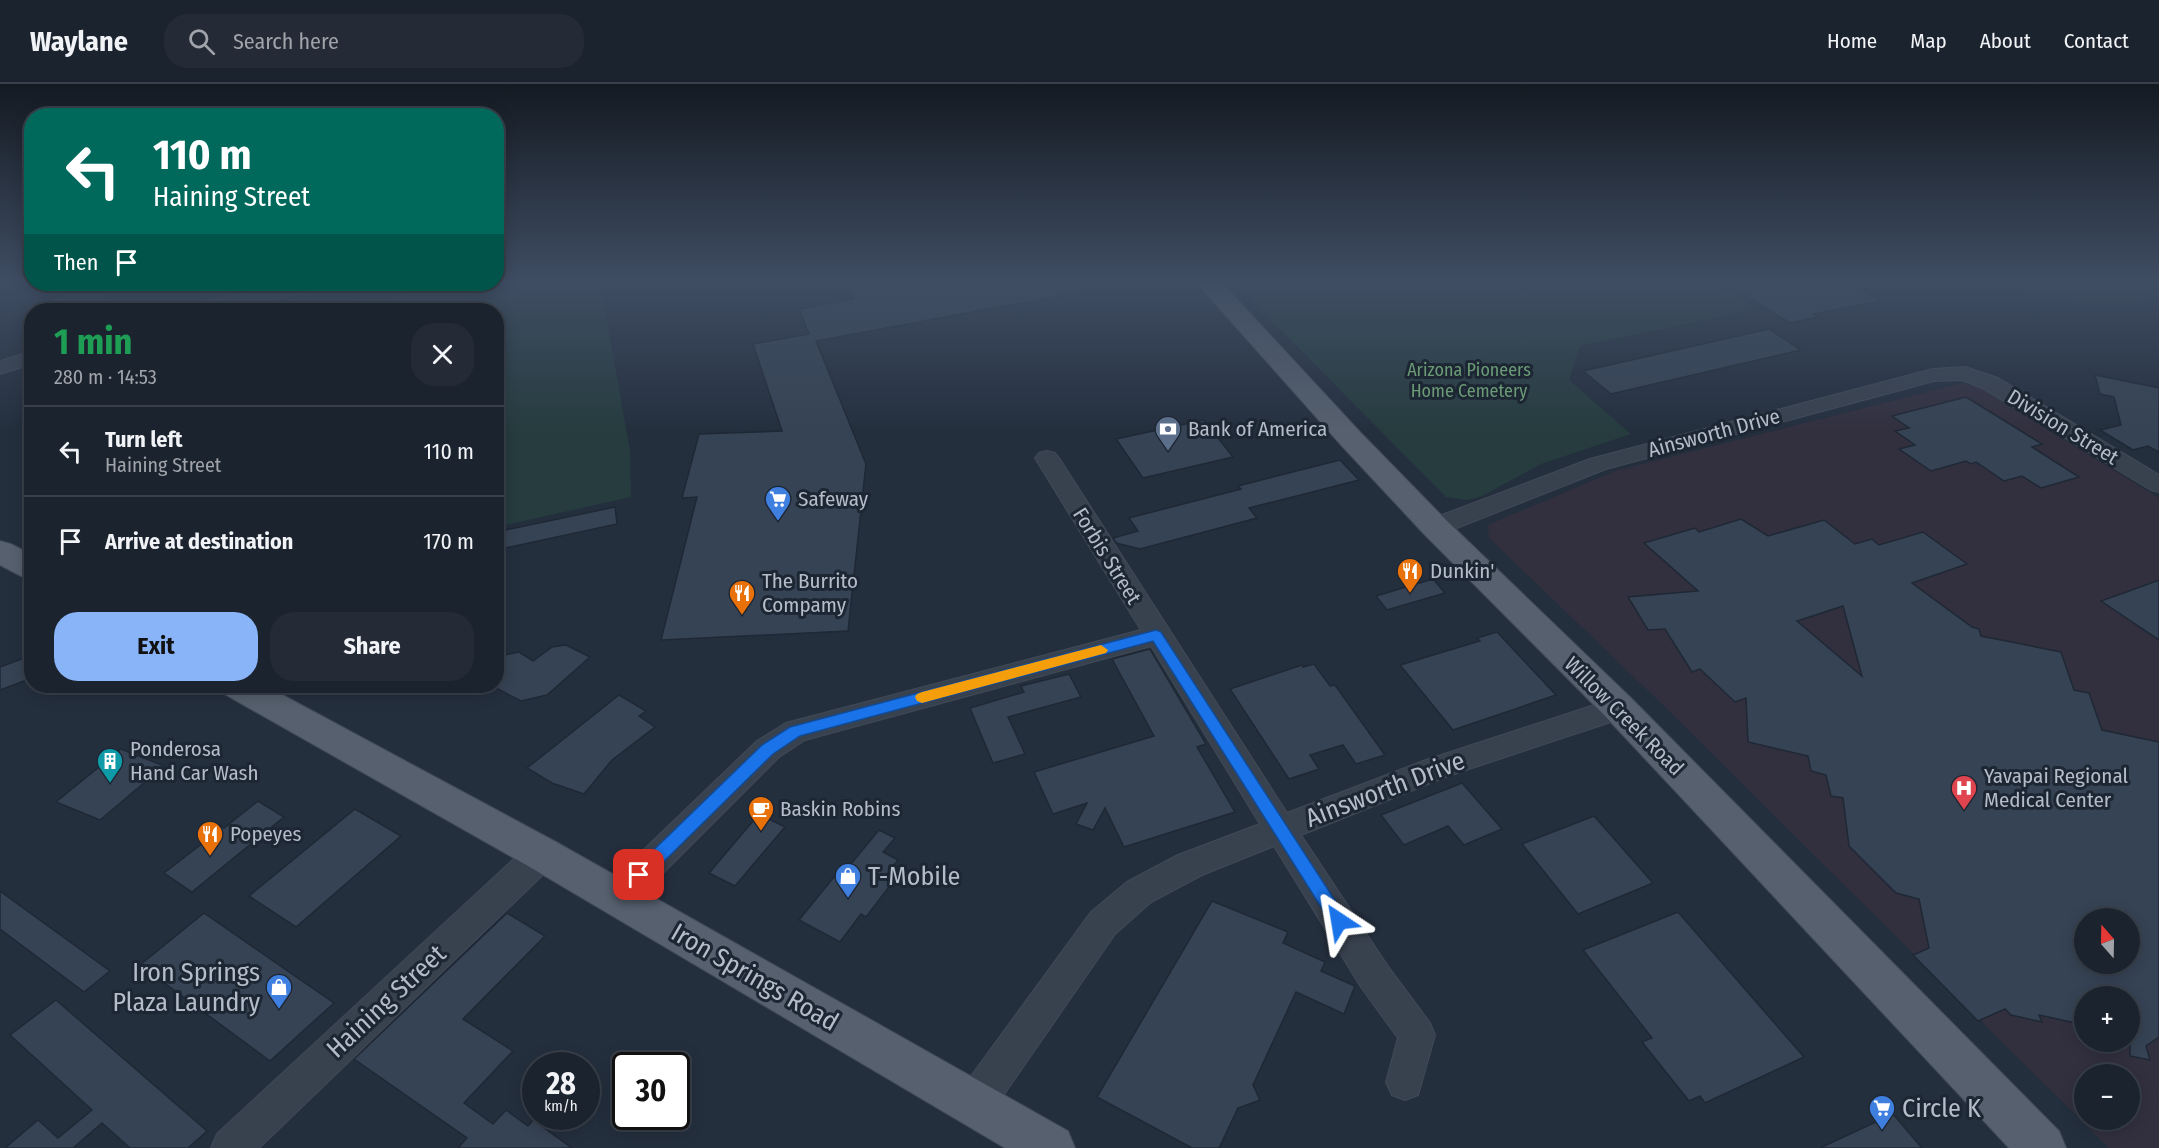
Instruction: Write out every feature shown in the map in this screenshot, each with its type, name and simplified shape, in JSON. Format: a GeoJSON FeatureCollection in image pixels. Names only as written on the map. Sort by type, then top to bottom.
{"type":"FeatureCollection","features":[{"type":"Feature","properties":{"kind":"main road","name":"Willow Creek Road"},"geometry":{"type":"LineString","coordinates":[[1253,332],[1435,527],[1619,708],[2042,1148]]}},
{"type":"Feature","properties":{"kind":"main road"},"geometry":{"type":"LineString","coordinates":[[0,551],[24,564]]}},
{"type":"Feature","properties":{"kind":"main road","name":"Iron Springs Road"},"geometry":{"type":"LineString","coordinates":[[251,693],[542,854],[1052,1148]]}},
{"type":"Feature","properties":{"kind":"street"},"geometry":{"type":"LineString","coordinates":[[0,368],[24,360]]}},
{"type":"Feature","properties":{"kind":"street","name":"Ainsworth Drive"},"geometry":{"type":"LineString","coordinates":[[1435,527],[1598,464],[1933,375],[1965,373]]}},
{"type":"Feature","properties":{"kind":"street","name":"Division Street"},"geometry":{"type":"LineString","coordinates":[[1965,373],[1990,382],[2159,485]]}},
{"type":"Feature","properties":{"kind":"street","name":"Forbis Street"},"geometry":{"type":"LineString","coordinates":[[1047,458],[1156,635],[1374,976],[1417,1035],[1405,1082]]}},
{"type":"Feature","properties":{"kind":"street"},"geometry":{"type":"LineString","coordinates":[[616,897],[768,749],[796,731],[1156,635]]}},
{"type":"Feature","properties":{"kind":"street","name":"Ainsworth Drive"},"geometry":{"type":"LineString","coordinates":[[975,1103],[1103,923],[1139,892],[1190,864],[1463,758],[1619,708]]}},
{"type":"Feature","properties":{"kind":"street","name":"Haining Street"},"geometry":{"type":"LineString","coordinates":[[231,1148],[542,854]]}},
{"type":"Feature","properties":{"kind":"shaded area","name":"Yavapai Regional Medical Center"},"geometry":{"type":"Polygon","coordinates":[[[1963,383],[1980,388],[2159,498],[2159,1148],[2109,1148],[2091,1130],[2140,1130],[2140,1064],[2074,1064],[2074,1113],[1662,704],[1489,538],[1488,525],[1615,471],[1963,383]]]}},
{"type":"Feature","properties":{"kind":"green space"},"geometry":{"type":"Polygon","coordinates":[[[504,332],[609,332],[630,450],[631,497],[504,525],[504,332]]]}},
{"type":"Feature","properties":{"kind":"green space","name":"Arizona Pioneers Home Cemetery"},"geometry":{"type":"Polygon","coordinates":[[[1282,332],[1648,332],[1580,346],[1569,380],[1631,434],[1541,464],[1482,496],[1467,500],[1446,497],[1282,332]]]}},
{"type":"Feature","properties":{"kind":"building"},"geometry":{"type":"Polygon","coordinates":[[[808,332],[866,332],[816,341],[866,464],[848,631],[661,640],[697,497],[682,498],[699,434],[782,431],[753,344],[809,334],[808,332]]]}},
{"type":"Feature","properties":{"kind":"building"},"geometry":{"type":"Polygon","coordinates":[[[1757,332],[1773,332],[1801,350],[1611,394],[1583,371],[1757,332]]]}},
{"type":"Feature","properties":{"kind":"building"},"geometry":{"type":"Polygon","coordinates":[[[2095,375],[2159,388],[2159,452],[2148,446],[2133,450],[2100,430],[2121,425],[2114,397],[2100,394],[2095,375]]]}},
{"type":"Feature","properties":{"kind":"building"},"geometry":{"type":"Polygon","coordinates":[[[1966,397],[2042,444],[2032,447],[2079,477],[2041,488],[2022,476],[2004,481],[1976,462],[1971,464],[1966,461],[1931,471],[1899,449],[1915,445],[1895,431],[1909,428],[1892,416],[1966,397]]]}},
{"type":"Feature","properties":{"kind":"building","name":"Bank of America"},"geometry":{"type":"Polygon","coordinates":[[[1204,420],[1233,457],[1143,478],[1116,439],[1204,420]]]}},
{"type":"Feature","properties":{"kind":"building"},"geometry":{"type":"Polygon","coordinates":[[[1340,460],[1359,480],[1249,508],[1257,518],[1140,549],[1116,543],[1113,538],[1138,531],[1129,518],[1241,489],[1238,486],[1340,460]]]}},
{"type":"Feature","properties":{"kind":"building"},"geometry":{"type":"Polygon","coordinates":[[[615,507],[617,524],[504,548],[504,530],[615,507]]]}},
{"type":"Feature","properties":{"kind":"building"},"geometry":{"type":"Polygon","coordinates":[[[1741,519],[1768,536],[1824,520],[1855,544],[1872,539],[1879,545],[1923,532],[1967,564],[1912,583],[1972,627],[1979,629],[1981,636],[2061,652],[2074,690],[2089,693],[2102,730],[2159,742],[2159,1037],[2146,1046],[2150,1060],[2130,1056],[2130,1052],[2140,1052],[2140,986],[2074,986],[2074,1023],[2039,1015],[2042,1022],[2011,1015],[2005,1009],[1978,1021],[1913,955],[1929,948],[1919,899],[1896,893],[1849,846],[1843,798],[1831,796],[1826,775],[1811,771],[1808,756],[1748,742],[1746,698],[1735,702],[1700,669],[1692,672],[1665,629],[1648,630],[1628,597],[1698,591],[1644,543],[1695,528],[1699,532],[1741,519]],[[1843,606],[1797,621],[1862,676],[1843,606]]]}},
{"type":"Feature","properties":{"kind":"building","name":"Dunkin'"},"geometry":{"type":"Polygon","coordinates":[[[1433,579],[1445,593],[1387,610],[1376,596],[1433,579]]]}},
{"type":"Feature","properties":{"kind":"building"},"geometry":{"type":"Polygon","coordinates":[[[2159,580],[2159,640],[2101,601],[2143,586],[2159,580]]]}},
{"type":"Feature","properties":{"kind":"building"},"geometry":{"type":"Polygon","coordinates":[[[1497,632],[1556,695],[1453,730],[1400,665],[1480,641],[1477,638],[1497,632]]]}},
{"type":"Feature","properties":{"kind":"building"},"geometry":{"type":"Polygon","coordinates":[[[566,645],[590,657],[547,695],[521,701],[504,692],[504,655],[519,652],[533,661],[552,647],[566,645]]]}},
{"type":"Feature","properties":{"kind":"building"},"geometry":{"type":"Polygon","coordinates":[[[1150,649],[1206,744],[1197,747],[1235,812],[1124,847],[1105,808],[1093,830],[1076,824],[1087,803],[1053,814],[1034,772],[1154,736],[1112,659],[1150,649]]]}},
{"type":"Feature","properties":{"kind":"building"},"geometry":{"type":"Polygon","coordinates":[[[24,658],[24,681],[0,690],[0,667],[24,658]]]}},
{"type":"Feature","properties":{"kind":"building"},"geometry":{"type":"Polygon","coordinates":[[[1314,664],[1330,686],[1335,685],[1385,755],[1356,764],[1343,745],[1310,755],[1319,769],[1289,779],[1230,689],[1302,665],[1303,667],[1314,664]]]}},
{"type":"Feature","properties":{"kind":"building"},"geometry":{"type":"Polygon","coordinates":[[[1069,674],[1081,697],[1008,717],[1025,754],[993,763],[970,708],[1024,692],[1021,686],[1069,674]]]}},
{"type":"Feature","properties":{"kind":"building"},"geometry":{"type":"Polygon","coordinates":[[[619,695],[646,711],[639,716],[655,727],[612,760],[584,794],[552,783],[527,768],[619,695]]]}},
{"type":"Feature","properties":{"kind":"building","name":"Ponderosa Hand Car Wash"},"geometry":{"type":"Polygon","coordinates":[[[121,749],[164,766],[100,820],[56,802],[121,749]]]}},
{"type":"Feature","properties":{"kind":"building"},"geometry":{"type":"Polygon","coordinates":[[[1462,783],[1502,829],[1464,845],[1448,826],[1404,845],[1381,815],[1462,783]]]}},
{"type":"Feature","properties":{"kind":"building","name":"Popeyes"},"geometry":{"type":"Polygon","coordinates":[[[258,801],[284,817],[192,892],[164,873],[204,842],[201,840],[220,825],[224,828],[258,801]]]}},
{"type":"Feature","properties":{"kind":"building"},"geometry":{"type":"Polygon","coordinates":[[[355,809],[401,836],[296,927],[249,896],[355,809]]]}},
{"type":"Feature","properties":{"kind":"building"},"geometry":{"type":"Polygon","coordinates":[[[759,814],[785,827],[735,886],[709,873],[759,814]]]}},
{"type":"Feature","properties":{"kind":"building"},"geometry":{"type":"Polygon","coordinates":[[[1594,816],[1653,883],[1578,914],[1522,844],[1594,816]]]}},
{"type":"Feature","properties":{"kind":"building","name":"T-Mobile"},"geometry":{"type":"Polygon","coordinates":[[[879,830],[895,838],[883,852],[898,860],[883,879],[892,883],[866,917],[861,914],[840,942],[799,920],[842,867],[846,870],[879,830]]]}},
{"type":"Feature","properties":{"kind":"building"},"geometry":{"type":"Polygon","coordinates":[[[0,891],[110,971],[84,992],[0,929],[0,891]]]}},
{"type":"Feature","properties":{"kind":"building"},"geometry":{"type":"Polygon","coordinates":[[[1212,901],[1288,932],[1283,943],[1325,962],[1321,971],[1355,986],[1344,1014],[1296,992],[1253,1085],[1260,1100],[1238,1108],[1219,1148],[1192,1148],[1097,1097],[1212,901]]]}},
{"type":"Feature","properties":{"kind":"building"},"geometry":{"type":"Polygon","coordinates":[[[1678,912],[1804,1057],[1705,1103],[1700,1096],[1689,1101],[1642,1042],[1652,1038],[1583,950],[1678,912]]]}},
{"type":"Feature","properties":{"kind":"building"},"geometry":{"type":"Polygon","coordinates":[[[204,913],[334,1003],[270,1061],[140,965],[204,913]]]}},
{"type":"Feature","properties":{"kind":"building"},"geometry":{"type":"Polygon","coordinates":[[[507,913],[545,936],[463,1019],[513,1051],[464,1103],[493,1124],[506,1110],[522,1122],[522,1130],[547,1130],[572,1148],[458,1148],[467,1138],[354,1059],[507,913]]]}},
{"type":"Feature","properties":{"kind":"building"},"geometry":{"type":"Polygon","coordinates":[[[56,1000],[207,1131],[188,1148],[130,1148],[102,1123],[73,1148],[5,1148],[38,1120],[58,1138],[92,1110],[10,1035],[56,1000]]]}},
{"type":"Feature","properties":{"kind":"building","name":"Circle K"},"geometry":{"type":"Polygon","coordinates":[[[1893,1114],[1922,1148],[1820,1148],[1893,1114]]]}},
{"type":"Feature","properties":{"kind":"slow traffic"},"geometry":{"type":"LineString","coordinates":[[922,697],[1101,650]]}},
{"type":"Feature","properties":{"kind":"place","name":"Bank of America"},"geometry":{"type":"Point","coordinates":[1168,452]}},
{"type":"Feature","properties":{"kind":"place","name":"Safeway"},"geometry":{"type":"Point","coordinates":[778,522]}},
{"type":"Feature","properties":{"kind":"place","name":"Dunkin'"},"geometry":{"type":"Point","coordinates":[1410,594]}},
{"type":"Feature","properties":{"kind":"place","name":"The Burrito Compamy"},"geometry":{"type":"Point","coordinates":[742,616]}},
{"type":"Feature","properties":{"kind":"place","name":"Ponderosa Hand Car Wash"},"geometry":{"type":"Point","coordinates":[110,784]}},
{"type":"Feature","properties":{"kind":"place","name":"Yavapai Regional Medical Center"},"geometry":{"type":"Point","coordinates":[1964,811]}},
{"type":"Feature","properties":{"kind":"place","name":"Baskin Robins"},"geometry":{"type":"Point","coordinates":[761,832]}},
{"type":"Feature","properties":{"kind":"place","name":"Popeyes"},"geometry":{"type":"Point","coordinates":[210,857]}},
{"type":"Feature","properties":{"kind":"place","name":"T-Mobile"},"geometry":{"type":"Point","coordinates":[848,899]}},
{"type":"Feature","properties":{"kind":"place","name":"Iron Springs Plaza Laundry"},"geometry":{"type":"Point","coordinates":[279,1010]}},
{"type":"Feature","properties":{"kind":"place","name":"Circle K"},"geometry":{"type":"Point","coordinates":[1882,1131]}},
{"type":"Feature","properties":{"kind":"route"},"geometry":{"type":"LineString","coordinates":[[639,875],[768,749],[796,731],[1156,635],[1339,921]]}}]}
